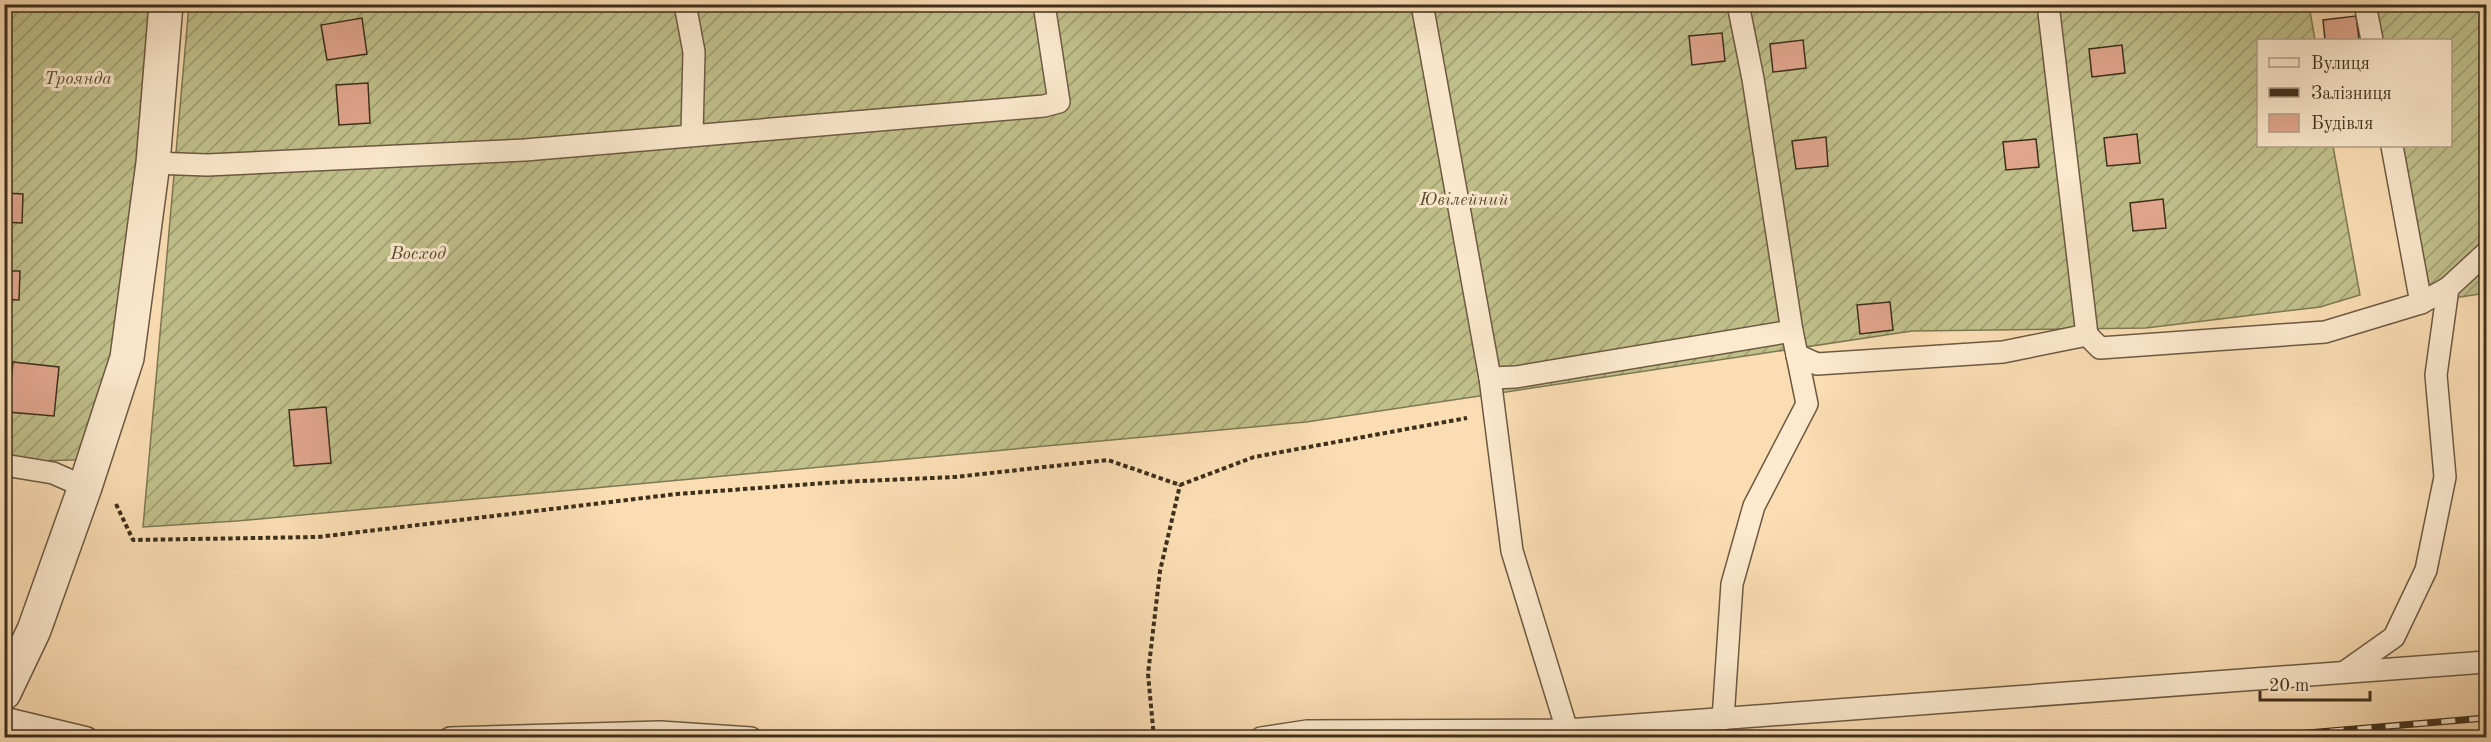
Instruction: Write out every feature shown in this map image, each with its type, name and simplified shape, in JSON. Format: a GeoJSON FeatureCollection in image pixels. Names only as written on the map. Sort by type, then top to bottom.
{"type":"FeatureCollection","features":[{"type":"Feature","properties":{"kind":"street"},"geometry":{"type":"LineString","coordinates":[[4,693],[99,492],[127,358],[153,163],[166,4]]}},
{"type":"Feature","properties":{"kind":"lane"},"geometry":{"type":"LineString","coordinates":[[686,4],[694,52],[692,134]]}},
{"type":"Feature","properties":{"kind":"lane"},"geometry":{"type":"LineString","coordinates":[[153,163],[207,165],[525,150],[692,134],[1044,106],[1059,102],[1044,4]]}},
{"type":"Feature","properties":{"kind":"lane"},"geometry":{"type":"LineString","coordinates":[[1422,4],[1490,378],[1512,551],[1567,730]]}},
{"type":"Feature","properties":{"kind":"lane"},"geometry":{"type":"LineString","coordinates":[[1724,719],[1732,584],[1754,506],[1807,404],[1792,331],[1753,79],[1738,4]]}},
{"type":"Feature","properties":{"kind":"lane"},"geometry":{"type":"LineString","coordinates":[[2048,4],[2087,335],[2100,348],[2325,332],[2421,303],[2448,288],[2487,253]]}},
{"type":"Feature","properties":{"kind":"lane"},"geometry":{"type":"LineString","coordinates":[[2365,4],[2372,39]]}},
{"type":"Feature","properties":{"kind":"lane"},"geometry":{"type":"LineString","coordinates":[[2392,147],[2421,303]]}},
{"type":"Feature","properties":{"kind":"lane"},"geometry":{"type":"LineString","coordinates":[[2345,672],[2394,637],[2426,570],[2445,477],[2436,375],[2448,288]]}},
{"type":"Feature","properties":{"kind":"lane"},"geometry":{"type":"LineString","coordinates":[[1490,378],[1516,376],[1792,331]]}},
{"type":"Feature","properties":{"kind":"lane"},"geometry":{"type":"LineString","coordinates":[[1797,355],[1817,364],[2003,352],[2087,335]]}},
{"type":"Feature","properties":{"kind":"lane"},"geometry":{"type":"LineString","coordinates":[[4,465],[53,473],[99,492]]}},
{"type":"Feature","properties":{"kind":"lane"},"geometry":{"type":"LineString","coordinates":[[1260,738],[1307,731],[1567,730],[2487,662]]}},
{"type":"Feature","properties":{"kind":"lane"},"geometry":{"type":"LineString","coordinates":[[4,718],[87,738]]}},
{"type":"Feature","properties":{"kind":"lane"},"geometry":{"type":"LineString","coordinates":[[450,738],[660,732],[752,738]]}},
{"type":"Feature","properties":{"kind":"path"},"geometry":{"type":"LineString","coordinates":[[99,492],[133,540],[318,537],[677,494],[839,482],[955,477],[1108,460],[1180,485],[1254,457],[1376,433],[1494,414]]}},
{"type":"Feature","properties":{"kind":"path"},"geometry":{"type":"LineString","coordinates":[[1154,738],[1148,674],[1160,571],[1180,485]]}},
{"type":"Feature","properties":{"kind":"green space","name":"Троянда"},"geometry":{"type":"Polygon","coordinates":[[[4,5],[158,5],[105,459],[5,462],[4,5]]]}},
{"type":"Feature","properties":{"kind":"green space"},"geometry":{"type":"Polygon","coordinates":[[[189,5],[2309,5],[2315,39],[2257,39],[2257,147],[2333,147],[2360,295],[2320,307],[2146,328],[1912,331],[1306,422],[237,521],[143,527],[189,5]]]}},
{"type":"Feature","properties":{"kind":"green space"},"geometry":{"type":"Polygon","coordinates":[[[2366,5],[2486,5],[2486,293],[2421,303],[2392,147],[2452,147],[2452,39],[2372,39],[2366,5]]]}},
{"type":"Feature","properties":{"kind":"building"},"geometry":{"type":"Polygon","coordinates":[[[2356,16],[2359,39],[2325,39],[2323,20],[2356,16]]]}},
{"type":"Feature","properties":{"kind":"building"},"geometry":{"type":"Polygon","coordinates":[[[362,18],[367,54],[327,60],[321,25],[362,18]]]}},
{"type":"Feature","properties":{"kind":"building"},"geometry":{"type":"Polygon","coordinates":[[[1722,33],[1725,61],[1692,65],[1689,36],[1722,33]]]}},
{"type":"Feature","properties":{"kind":"building"},"geometry":{"type":"Polygon","coordinates":[[[1803,40],[1806,68],[1773,72],[1770,44],[1803,40]]]}},
{"type":"Feature","properties":{"kind":"building"},"geometry":{"type":"Polygon","coordinates":[[[2122,45],[2125,73],[2092,77],[2089,49],[2122,45]]]}},
{"type":"Feature","properties":{"kind":"building"},"geometry":{"type":"Polygon","coordinates":[[[368,83],[370,123],[339,125],[336,85],[368,83]]]}},
{"type":"Feature","properties":{"kind":"building"},"geometry":{"type":"Polygon","coordinates":[[[2137,134],[2140,163],[2107,166],[2104,138],[2137,134]]]}},
{"type":"Feature","properties":{"kind":"building"},"geometry":{"type":"Polygon","coordinates":[[[1826,137],[1828,166],[1796,169],[1792,141],[1826,137]]]}},
{"type":"Feature","properties":{"kind":"building"},"geometry":{"type":"Polygon","coordinates":[[[2036,139],[2039,167],[2006,170],[2003,142],[2036,139]]]}},
{"type":"Feature","properties":{"kind":"building"},"geometry":{"type":"Polygon","coordinates":[[[4,193],[23,194],[22,223],[4,222],[4,193]]]}},
{"type":"Feature","properties":{"kind":"building"},"geometry":{"type":"Polygon","coordinates":[[[2163,199],[2166,228],[2133,231],[2130,203],[2163,199]]]}},
{"type":"Feature","properties":{"kind":"building"},"geometry":{"type":"Polygon","coordinates":[[[4,271],[20,271],[19,300],[4,299],[4,271]]]}},
{"type":"Feature","properties":{"kind":"building"},"geometry":{"type":"Polygon","coordinates":[[[1890,302],[1893,330],[1860,334],[1857,305],[1890,302]]]}},
{"type":"Feature","properties":{"kind":"building"},"geometry":{"type":"Polygon","coordinates":[[[13,362],[59,367],[54,416],[8,412],[13,362]]]}},
{"type":"Feature","properties":{"kind":"building"},"geometry":{"type":"Polygon","coordinates":[[[326,407],[331,463],[294,466],[289,410],[326,407]]]}},
{"type":"Feature","properties":{"kind":"railway"},"geometry":{"type":"LineString","coordinates":[[2246,738],[2486,718]]}},
{"type":"Feature","properties":{"kind":"park label","name":"Ювілейний"},"geometry":{"type":"Point","coordinates":[1464,200]}},
{"type":"Feature","properties":{"kind":"park label","name":"Восход"},"geometry":{"type":"Point","coordinates":[418,254]}}]}
